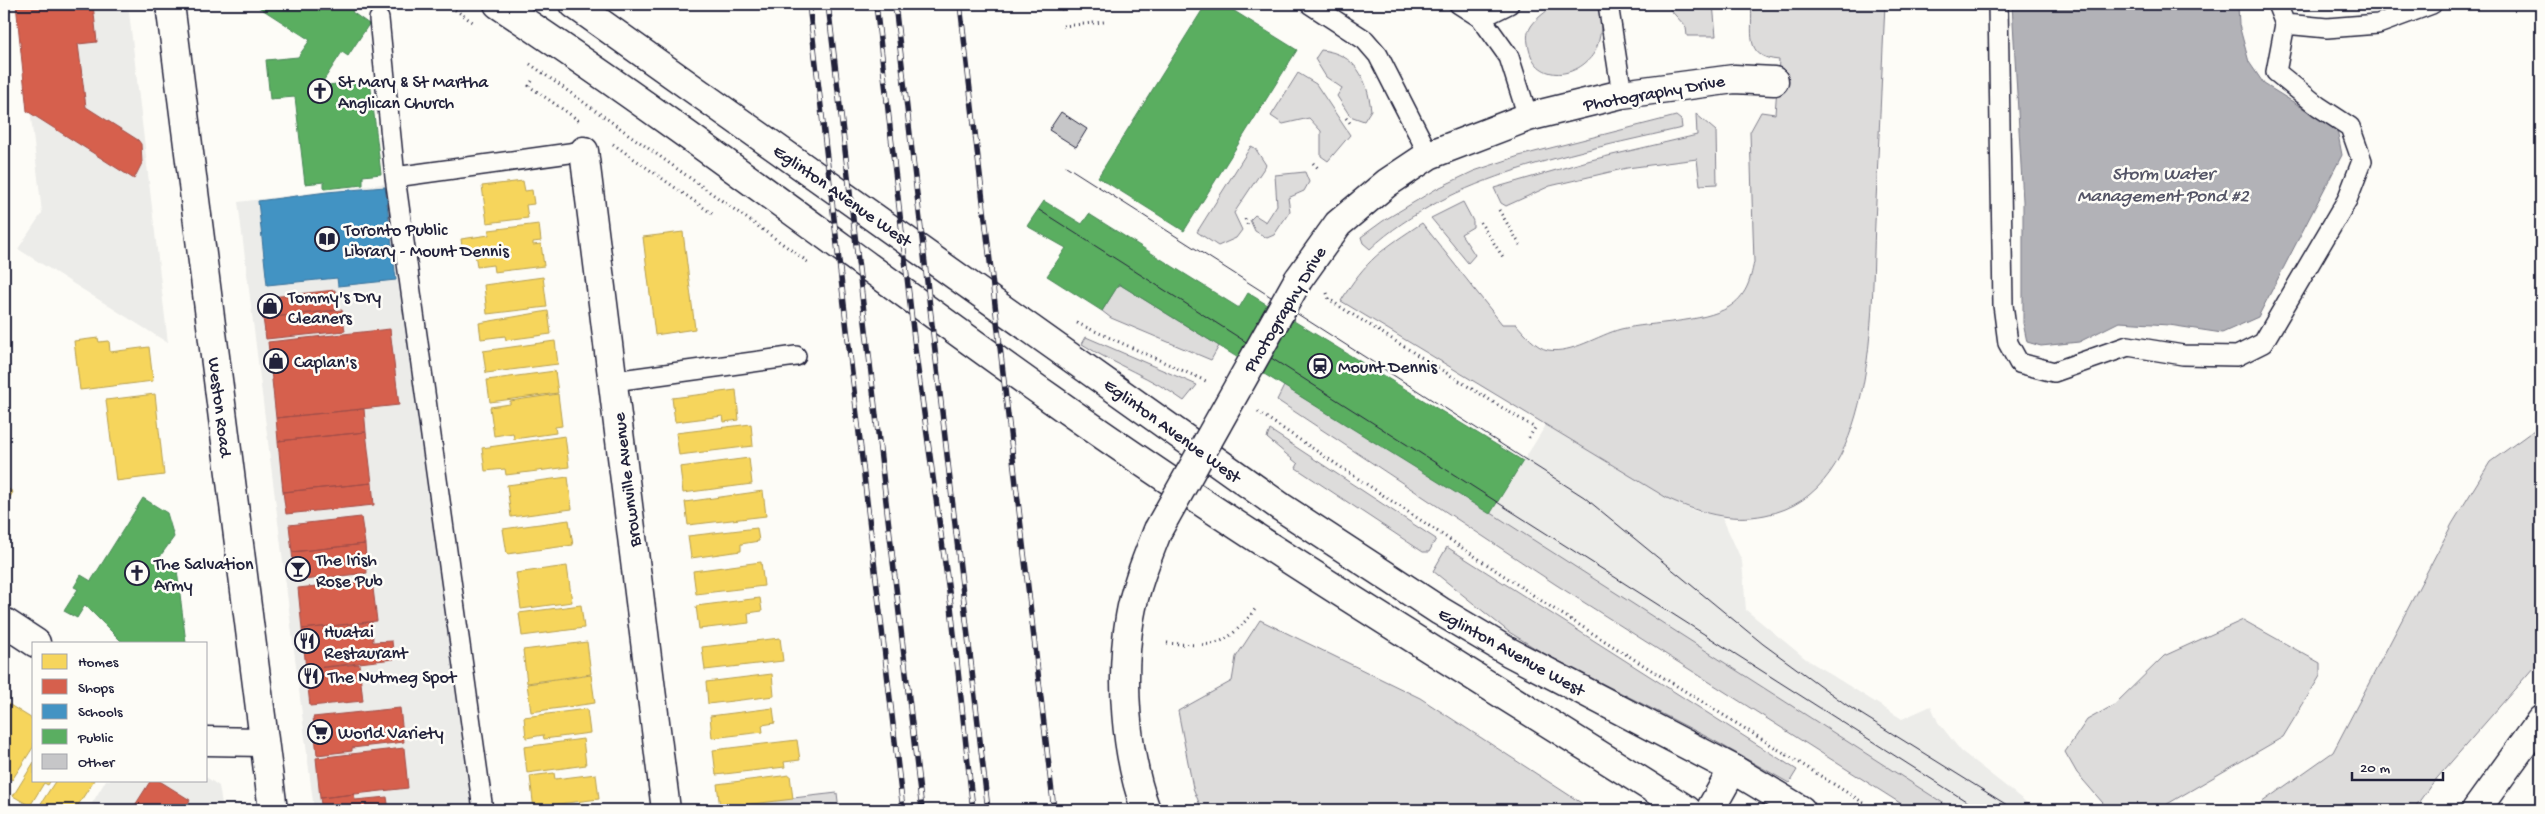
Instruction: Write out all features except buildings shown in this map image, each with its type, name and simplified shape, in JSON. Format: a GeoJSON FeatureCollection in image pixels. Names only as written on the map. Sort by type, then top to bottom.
{"type":"FeatureCollection","features":[{"type":"Feature","properties":{"kind":"main road","name":"Weston Road"},"geometry":{"type":"LineString","coordinates":[[170,4],[273,810]]}},
{"type":"Feature","properties":{"kind":"main road"},"geometry":{"type":"LineString","coordinates":[[498,4],[609,80],[1052,400],[1203,502],[1429,649],[1687,810]]}},
{"type":"Feature","properties":{"kind":"main road","name":"Eglinton Avenue West"},"geometry":{"type":"LineString","coordinates":[[574,4],[1280,507],[1440,611],[1509,652],[1733,768],[1801,810]]}},
{"type":"Feature","properties":{"kind":"main road","name":"Photography Drive"},"geometry":{"type":"LineString","coordinates":[[1146,810],[1133,759],[1126,716],[1126,665],[1130,618],[1143,568],[1158,530],[1298,280],[1338,224],[1387,182],[1429,155],[1528,117],[1622,94],[1734,79],[1774,81]]}},
{"type":"Feature","properties":{"kind":"main road","name":"Brownville Avenue"},"geometry":{"type":"LineString","coordinates":[[592,139],[614,381],[666,810]]}},
{"type":"Feature","properties":{"kind":"main road"},"geometry":{"type":"LineString","coordinates":[[4,622],[34,642]]}},
{"type":"Feature","properties":{"kind":"main road"},"geometry":{"type":"LineString","coordinates":[[2476,810],[2541,720]]}},
{"type":"Feature","properties":{"kind":"main road"},"geometry":{"type":"LineString","coordinates":[[208,741],[263,742]]}},
{"type":"Feature","properties":{"kind":"main road"},"geometry":{"type":"LineString","coordinates":[[1710,810],[1733,768]]}},
{"type":"Feature","properties":{"kind":"lane"},"geometry":{"type":"LineString","coordinates":[[1310,4],[1365,40],[1378,55],[1429,155]]}},
{"type":"Feature","properties":{"kind":"lane"},"geometry":{"type":"LineString","coordinates":[[1459,4],[1481,18],[1509,57],[1528,117]]}},
{"type":"Feature","properties":{"kind":"lane"},"geometry":{"type":"LineString","coordinates":[[1481,18],[1509,4]]}},
{"type":"Feature","properties":{"kind":"lane"},"geometry":{"type":"LineString","coordinates":[[1608,4],[1622,94]]}},
{"type":"Feature","properties":{"kind":"lane"},"geometry":{"type":"LineString","coordinates":[[1998,4],[2003,305],[2008,343],[2019,363],[2054,372],[2128,346],[2183,355],[2237,356],[2263,343],[2347,200],[2362,161],[2350,127],[2318,106],[2276,72],[2285,24],[2276,4]]}},
{"type":"Feature","properties":{"kind":"lane"},"geometry":{"type":"LineString","coordinates":[[2285,24],[2327,28],[2378,24],[2432,4]]}},
{"type":"Feature","properties":{"kind":"lane"},"geometry":{"type":"LineString","coordinates":[[379,19],[395,177],[483,810]]}},
{"type":"Feature","properties":{"kind":"lane"},"geometry":{"type":"LineString","coordinates":[[395,177],[592,139]]}},
{"type":"Feature","properties":{"kind":"lane"},"geometry":{"type":"LineString","coordinates":[[614,381],[796,356]]}},
{"type":"Feature","properties":{"kind":"path"},"geometry":{"type":"LineString","coordinates":[[1061,9],[1101,4]]}},
{"type":"Feature","properties":{"kind":"path"},"geometry":{"type":"LineString","coordinates":[[1063,26],[1104,22]]}},
{"type":"Feature","properties":{"kind":"path"},"geometry":{"type":"LineString","coordinates":[[532,81],[529,86],[592,139],[714,215]]}},
{"type":"Feature","properties":{"kind":"path"},"geometry":{"type":"LineString","coordinates":[[1346,118],[1351,124]]}},
{"type":"Feature","properties":{"kind":"path"},"geometry":{"type":"LineString","coordinates":[[1312,164],[1318,168]]}},
{"type":"Feature","properties":{"kind":"path"},"geometry":{"type":"LineString","coordinates":[[1499,210],[1520,245]]}},
{"type":"Feature","properties":{"kind":"path"},"geometry":{"type":"LineString","coordinates":[[1245,219],[1248,226]]}},
{"type":"Feature","properties":{"kind":"path"},"geometry":{"type":"LineString","coordinates":[[1480,222],[1503,257]]}},
{"type":"Feature","properties":{"kind":"path"},"geometry":{"type":"LineString","coordinates":[[1327,293],[1330,299],[1342,308],[1535,428],[1528,439]]}},
{"type":"Feature","properties":{"kind":"path"},"geometry":{"type":"LineString","coordinates":[[1167,643],[1209,646],[1236,634],[1257,607]]}},
{"type":"Feature","properties":{"kind":"shaded area"},"geometry":{"type":"Polygon","coordinates":[[[18,4],[128,4],[168,343],[18,249],[42,213],[18,4]]]}},
{"type":"Feature","properties":{"kind":"shaded area"},"geometry":{"type":"Polygon","coordinates":[[[1556,4],[1600,4],[1601,16],[1600,35],[1594,53],[1578,68],[1559,74],[1540,68],[1533,60],[1528,40],[1528,32],[1534,22],[1556,4]]]}},
{"type":"Feature","properties":{"kind":"shaded area"},"geometry":{"type":"Polygon","coordinates":[[[1665,4],[1713,4],[1716,36],[1687,36],[1686,27],[1665,4]]]}},
{"type":"Feature","properties":{"kind":"shaded area"},"geometry":{"type":"Polygon","coordinates":[[[1751,4],[1885,4],[1872,303],[1868,349],[1861,394],[1849,437],[1830,473],[1802,500],[1765,515],[1727,517],[1703,512],[1667,498],[1341,301],[1359,275],[1376,256],[1422,223],[1502,324],[1516,324],[1526,336],[1544,349],[1557,350],[1576,347],[1621,329],[1705,316],[1735,303],[1746,288],[1754,262],[1750,132],[1761,112],[1775,114],[1779,60],[1767,58],[1759,54],[1755,48],[1751,33],[1751,4]]]}},
{"type":"Feature","properties":{"kind":"shaded area"},"geometry":{"type":"Polygon","coordinates":[[[1321,50],[1333,52],[1351,62],[1363,78],[1371,110],[1364,121],[1350,116],[1337,96],[1342,88],[1326,77],[1315,59],[1321,50]]]}},
{"type":"Feature","properties":{"kind":"shaded area"},"geometry":{"type":"Polygon","coordinates":[[[1298,73],[1316,84],[1350,135],[1328,161],[1321,156],[1321,131],[1309,118],[1283,124],[1271,116],[1298,73]]]}},
{"type":"Feature","properties":{"kind":"shaded area"},"geometry":{"type":"Polygon","coordinates":[[[1696,114],[1716,131],[1717,184],[1700,185],[1697,159],[1627,168],[1550,186],[1506,206],[1501,203],[1494,188],[1591,160],[1697,135],[1696,114]]]}},
{"type":"Feature","properties":{"kind":"shaded area"},"geometry":{"type":"Polygon","coordinates":[[[1676,116],[1681,120],[1682,128],[1559,157],[1517,170],[1438,202],[1402,224],[1370,249],[1363,243],[1361,237],[1383,221],[1436,189],[1474,171],[1519,156],[1676,116]]]}},
{"type":"Feature","properties":{"kind":"shaded area"},"geometry":{"type":"Polygon","coordinates":[[[1251,146],[1255,148],[1266,165],[1234,213],[1242,230],[1236,238],[1218,246],[1197,232],[1251,146]]]}},
{"type":"Feature","properties":{"kind":"shaded area"},"geometry":{"type":"Polygon","coordinates":[[[1305,172],[1309,182],[1304,191],[1288,198],[1290,211],[1274,235],[1267,238],[1255,231],[1250,220],[1255,215],[1266,222],[1277,205],[1275,175],[1305,172]]]}},
{"type":"Feature","properties":{"kind":"shaded area"},"geometry":{"type":"Polygon","coordinates":[[[399,182],[472,810],[314,810],[238,202],[399,182]]]}},
{"type":"Feature","properties":{"kind":"shaded area"},"geometry":{"type":"Polygon","coordinates":[[[1463,202],[1473,221],[1473,227],[1461,234],[1475,255],[1468,263],[1431,218],[1463,202]]]}},
{"type":"Feature","properties":{"kind":"shaded area"},"geometry":{"type":"Polygon","coordinates":[[[1119,284],[1219,346],[1211,360],[1111,318],[1102,311],[1119,284]]]}},
{"type":"Feature","properties":{"kind":"shaded area"},"geometry":{"type":"Polygon","coordinates":[[[1086,337],[1197,385],[1184,401],[1160,385],[1082,344],[1086,337]]]}},
{"type":"Feature","properties":{"kind":"shaded area"},"geometry":{"type":"Polygon","coordinates":[[[1284,386],[1496,516],[1954,810],[1911,810],[1555,584],[1277,400],[1284,386]]]}},
{"type":"Feature","properties":{"kind":"shaded area"},"geometry":{"type":"Polygon","coordinates":[[[1546,425],[1667,498],[1695,511],[1722,517],[1742,561],[1746,610],[1806,659],[1902,719],[1931,706],[1938,722],[1961,751],[2036,810],[1954,810],[1490,514],[1546,425]]]}},
{"type":"Feature","properties":{"kind":"shaded area"},"geometry":{"type":"Polygon","coordinates":[[[2541,425],[2541,659],[2431,785],[2413,810],[2251,810],[2333,752],[2452,524],[2490,462],[2541,425]]]}},
{"type":"Feature","properties":{"kind":"shaded area"},"geometry":{"type":"Polygon","coordinates":[[[1270,430],[1436,539],[1429,552],[1423,552],[1296,468],[1298,464],[1267,438],[1270,430]]]}},
{"type":"Feature","properties":{"kind":"shaded area"},"geometry":{"type":"Polygon","coordinates":[[[1447,547],[1797,770],[1789,783],[1711,739],[1543,653],[1509,632],[1433,571],[1447,547]]]}},
{"type":"Feature","properties":{"kind":"shaded area"},"geometry":{"type":"Polygon","coordinates":[[[1260,620],[1420,698],[1592,810],[1202,810],[1193,788],[1178,711],[1232,681],[1236,657],[1260,620]]]}},
{"type":"Feature","properties":{"kind":"shaded area"},"geometry":{"type":"Polygon","coordinates":[[[2243,620],[2320,663],[2320,676],[2283,737],[2157,810],[2109,810],[2077,773],[2065,752],[2087,720],[2114,705],[2164,656],[2243,620]]]}},
{"type":"Feature","properties":{"kind":"shaded area"},"geometry":{"type":"Polygon","coordinates":[[[208,778],[219,786],[223,810],[88,810],[105,782],[208,782],[208,778]]]}},
{"type":"Feature","properties":{"kind":"shaded area"},"geometry":{"type":"Polygon","coordinates":[[[837,793],[839,810],[688,810],[837,793]]]}},
{"type":"Feature","properties":{"kind":"water","name":"Storm Water Management Pond #2"},"geometry":{"type":"Polygon","coordinates":[[[2012,4],[2238,4],[2239,25],[2249,62],[2264,84],[2337,129],[2342,155],[2258,317],[2222,333],[2169,325],[2119,322],[2079,342],[2041,346],[2027,342],[2023,323],[2023,201],[2012,4]]]}},
{"type":"Feature","properties":{"kind":"tram line"},"geometry":{"type":"LineString","coordinates":[[1066,166],[1584,497],[1763,644],[1848,706],[2015,810]]}},
{"type":"Feature","properties":{"kind":"tram line"},"geometry":{"type":"LineString","coordinates":[[1039,210],[1980,810]]}},
{"type":"Feature","properties":{"kind":"railway"},"geometry":{"type":"LineString","coordinates":[[809,4],[903,810]]}},
{"type":"Feature","properties":{"kind":"railway"},"geometry":{"type":"LineString","coordinates":[[828,4],[922,810]]}},
{"type":"Feature","properties":{"kind":"railway"},"geometry":{"type":"LineString","coordinates":[[876,4],[916,356],[951,606],[973,810]]}},
{"type":"Feature","properties":{"kind":"railway"},"geometry":{"type":"LineString","coordinates":[[895,4],[988,810]]}},
{"type":"Feature","properties":{"kind":"railway"},"geometry":{"type":"LineString","coordinates":[[960,4],[1054,810]]}},
{"type":"Feature","properties":{"kind":"place","name":"St Mary & St Martha Anglican Church"},"geometry":{"type":"Point","coordinates":[320,91]}},
{"type":"Feature","properties":{"kind":"place","name":"Toronto Public Library - Mount Dennis"},"geometry":{"type":"Point","coordinates":[327,239]}},
{"type":"Feature","properties":{"kind":"place","name":"Tommy's Dry Cleaners"},"geometry":{"type":"Point","coordinates":[270,306]}},
{"type":"Feature","properties":{"kind":"place","name":"Caplan's"},"geometry":{"type":"Point","coordinates":[276,361]}},
{"type":"Feature","properties":{"kind":"place","name":"Mount Dennis"},"geometry":{"type":"Point","coordinates":[1320,366]}},
{"type":"Feature","properties":{"kind":"place","name":"The Irish Rose Pub"},"geometry":{"type":"Point","coordinates":[298,569]}},
{"type":"Feature","properties":{"kind":"place","name":"The Salvation Army"},"geometry":{"type":"Point","coordinates":[137,573]}},
{"type":"Feature","properties":{"kind":"place","name":"Huatai Restaurant"},"geometry":{"type":"Point","coordinates":[307,641]}},
{"type":"Feature","properties":{"kind":"place","name":"The Nutmeg Spot"},"geometry":{"type":"Point","coordinates":[311,676]}},
{"type":"Feature","properties":{"kind":"place","name":"World Variety"},"geometry":{"type":"Point","coordinates":[320,732]}}]}
